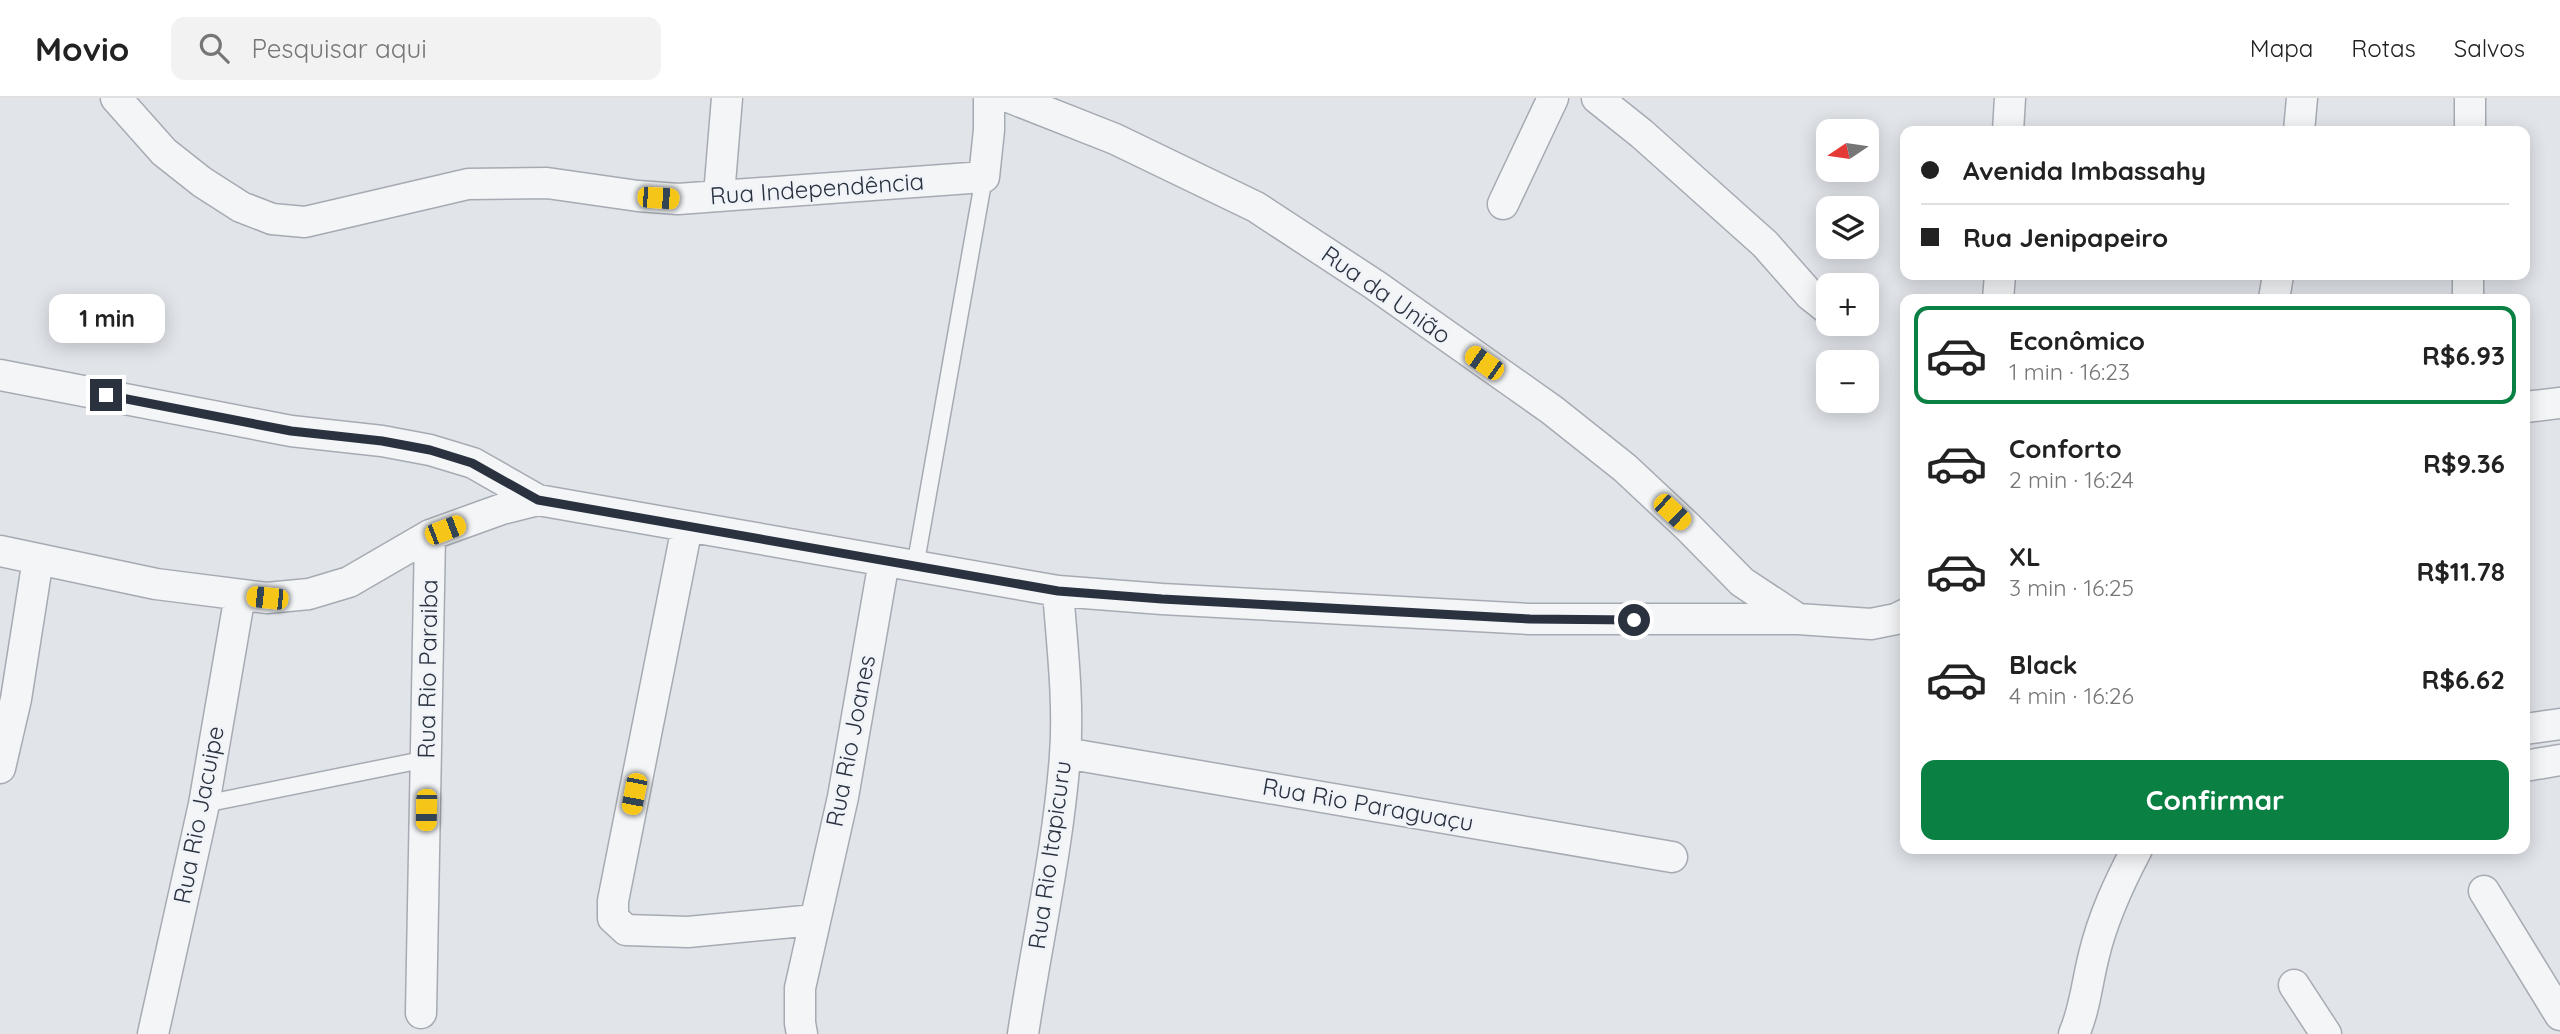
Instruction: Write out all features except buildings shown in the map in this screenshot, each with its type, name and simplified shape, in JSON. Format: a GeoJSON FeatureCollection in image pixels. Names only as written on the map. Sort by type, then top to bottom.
{"type":"FeatureCollection","features":[{"type":"Feature","properties":{"kind":"street","name":"Rua Independência"},"geometry":{"type":"LineString","coordinates":[[116,98],[164,152],[202,182],[241,207],[272,219],[305,222],[468,184],[547,183],[638,197],[678,199],[984,177]]}},
{"type":"Feature","properties":{"kind":"street"},"geometry":{"type":"LineString","coordinates":[[719,195],[727,98]]}},
{"type":"Feature","properties":{"kind":"street"},"geometry":{"type":"LineString","coordinates":[[984,177],[989,98]]}},
{"type":"Feature","properties":{"kind":"street","name":"Rua da União"},"geometry":{"type":"LineString","coordinates":[[1011,98],[1115,139],[1256,207],[1375,285],[1552,410],[1625,468],[1742,582],[1798,620]]}},
{"type":"Feature","properties":{"kind":"street"},"geometry":{"type":"LineString","coordinates":[[1503,204],[1553,98]]}},
{"type":"Feature","properties":{"kind":"street"},"geometry":{"type":"LineString","coordinates":[[1597,98],[1765,244],[1816,300]]}},
{"type":"Feature","properties":{"kind":"street"},"geometry":{"type":"LineString","coordinates":[[2008,126],[2010,98]]}},
{"type":"Feature","properties":{"kind":"street"},"geometry":{"type":"LineString","coordinates":[[2300,126],[2302,98]]}},
{"type":"Feature","properties":{"kind":"street"},"geometry":{"type":"LineString","coordinates":[[2470,98],[2470,126]]}},
{"type":"Feature","properties":{"kind":"street"},"geometry":{"type":"LineString","coordinates":[[0,374],[291,431],[382,441],[430,450],[472,463],[538,500],[1058,591],[1530,619],[1798,620],[1871,624],[1900,618]]}},
{"type":"Feature","properties":{"kind":"street"},"geometry":{"type":"LineString","coordinates":[[2530,406],[2560,403]]}},
{"type":"Feature","properties":{"kind":"street"},"geometry":{"type":"LineString","coordinates":[[0,551],[156,584],[267,598],[309,594],[349,582],[430,535],[502,509],[538,500]]}},
{"type":"Feature","properties":{"kind":"street"},"geometry":{"type":"LineString","coordinates":[[687,527],[613,901],[613,918],[626,930],[633,932],[688,932],[814,920]]}},
{"type":"Feature","properties":{"kind":"street","name":"Rua Rio Paraiba"},"geometry":{"type":"LineString","coordinates":[[421,1013],[430,535]]}},
{"type":"Feature","properties":{"kind":"street"},"geometry":{"type":"LineString","coordinates":[[0,768],[16,699],[38,559]]}},
{"type":"Feature","properties":{"kind":"street","name":"Rua Rio Joanes"},"geometry":{"type":"LineString","coordinates":[[802,1034],[800,988],[843,797],[884,561]]}},
{"type":"Feature","properties":{"kind":"street","name":"Rua Rio Itapicuru"},"geometry":{"type":"LineString","coordinates":[[1023,1034],[1057,833],[1065,753],[1065,690],[1058,591]]}},
{"type":"Feature","properties":{"kind":"street","name":"Rua Rio Jacuipe"},"geometry":{"type":"LineString","coordinates":[[153,1034],[204,804],[240,596]]}},
{"type":"Feature","properties":{"kind":"street"},"geometry":{"type":"LineString","coordinates":[[2530,728],[2560,724]]}},
{"type":"Feature","properties":{"kind":"street","name":"Rua Rio Paraguaçu"},"geometry":{"type":"LineString","coordinates":[[1065,753],[1672,857]]}},
{"type":"Feature","properties":{"kind":"street"},"geometry":{"type":"LineString","coordinates":[[2530,765],[2560,760]]}},
{"type":"Feature","properties":{"kind":"street"},"geometry":{"type":"LineString","coordinates":[[2074,1034],[2105,917],[2135,854]]}},
{"type":"Feature","properties":{"kind":"street"},"geometry":{"type":"LineString","coordinates":[[2484,891],[2560,1015]]}},
{"type":"Feature","properties":{"kind":"street"},"geometry":{"type":"LineString","coordinates":[[2294,985],[2326,1034]]}},
{"type":"Feature","properties":{"kind":"lane"},"geometry":{"type":"LineString","coordinates":[[915,567],[984,177]]}},
{"type":"Feature","properties":{"kind":"lane"},"geometry":{"type":"LineString","coordinates":[[204,804],[427,759]]}},
{"type":"Feature","properties":{"kind":"route"},"geometry":{"type":"LineString","coordinates":[[106,395],[291,431],[382,441],[430,450],[472,463],[538,500],[1058,591],[1530,619],[1634,620]]}}]}
